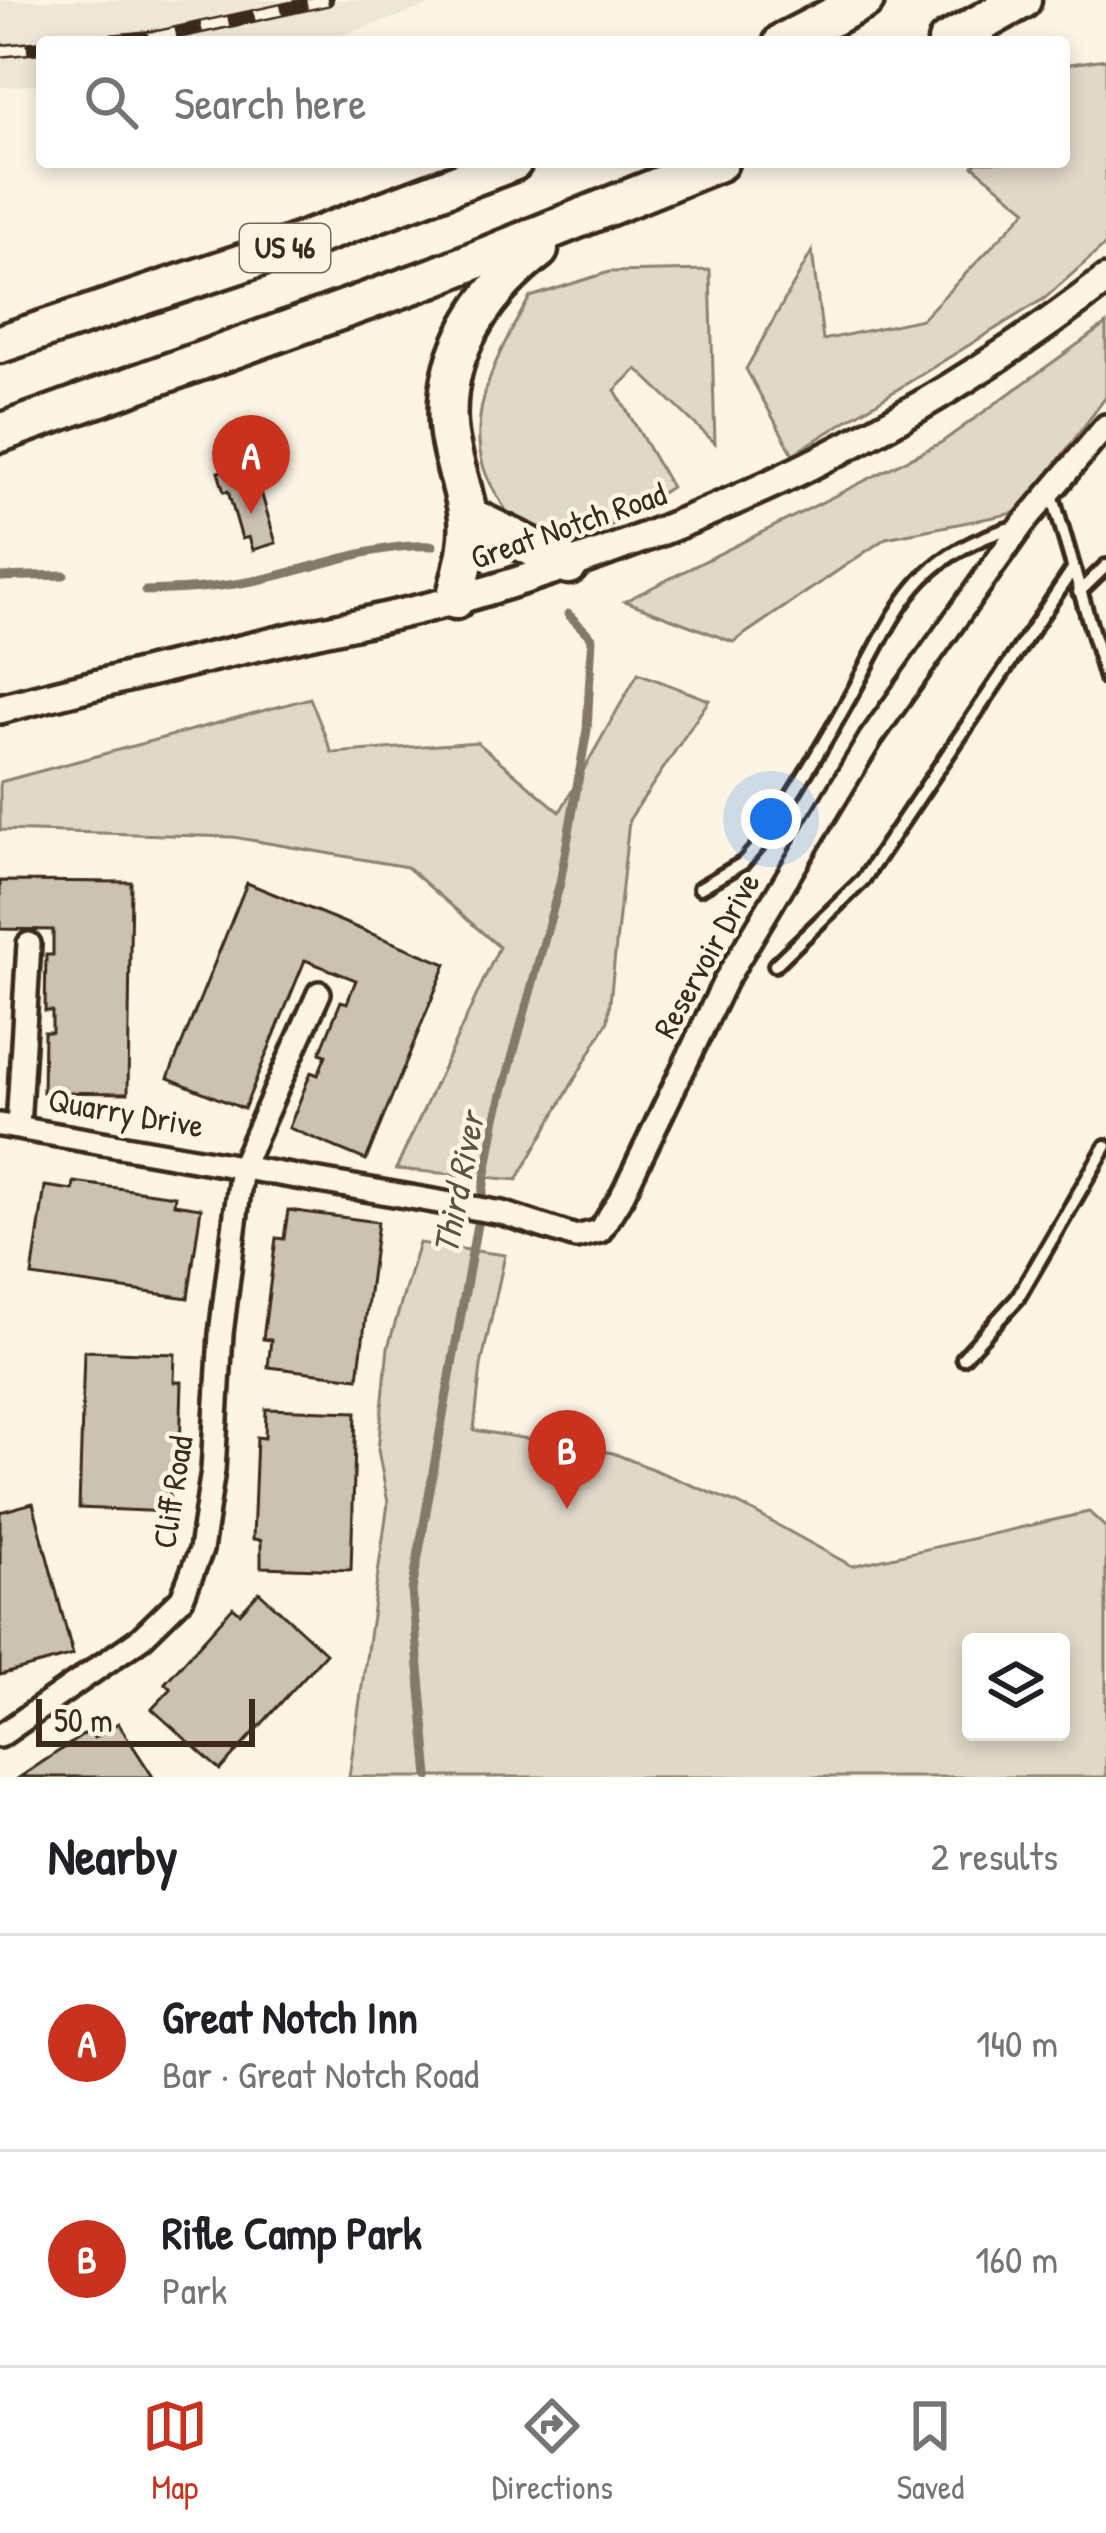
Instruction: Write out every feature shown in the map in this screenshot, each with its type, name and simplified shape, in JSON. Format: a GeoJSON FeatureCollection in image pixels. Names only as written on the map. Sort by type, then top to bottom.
{"type":"FeatureCollection","features":[{"type":"Feature","properties":{"kind":"highway"},"geometry":{"type":"LineString","coordinates":[[794,36],[865,0]]}},
{"type":"Feature","properties":{"kind":"highway"},"geometry":{"type":"LineString","coordinates":[[958,36],[1022,0]]}},
{"type":"Feature","properties":{"kind":"highway","name":"US 46"},"geometry":{"type":"LineString","coordinates":[[0,344],[266,255],[497,168]]}},
{"type":"Feature","properties":{"kind":"highway","name":"US 46"},"geometry":{"type":"LineString","coordinates":[[0,433],[588,218],[705,168]]}},
{"type":"Feature","properties":{"kind":"highway"},"geometry":{"type":"LineString","coordinates":[[455,600],[468,516],[448,423],[451,373],[477,310],[506,276],[588,218]]}},
{"type":"Feature","properties":{"kind":"highway"},"geometry":{"type":"LineString","coordinates":[[0,323],[52,324]]}},
{"type":"Feature","properties":{"kind":"highway"},"geometry":{"type":"LineString","coordinates":[[468,516],[568,565]]}},
{"type":"Feature","properties":{"kind":"street","name":"Great Notch Road"},"geometry":{"type":"LineString","coordinates":[[0,709],[455,600],[708,515],[842,452],[980,371],[1106,280]]}},
{"type":"Feature","properties":{"kind":"street","name":"Reservoir Drive"},"geometry":{"type":"LineString","coordinates":[[242,1166],[502,1214],[576,1237],[599,1231],[623,1195],[748,940],[871,738],[1023,524],[1051,490],[1098,447],[1106,426]]}},
{"type":"Feature","properties":{"kind":"street"},"geometry":{"type":"LineString","coordinates":[[9,1126],[29,944]]}},
{"type":"Feature","properties":{"kind":"street","name":"Cliff Road"},"geometry":{"type":"LineString","coordinates":[[0,1736],[141,1638],[182,1598],[201,1550],[242,1166],[320,993]]}},
{"type":"Feature","properties":{"kind":"street","name":"Quarry Drive"},"geometry":{"type":"LineString","coordinates":[[9,1126],[242,1166]]}},
{"type":"Feature","properties":{"kind":"lane"},"geometry":{"type":"LineString","coordinates":[[1051,490],[1106,679]]}},
{"type":"Feature","properties":{"kind":"lane"},"geometry":{"type":"LineString","coordinates":[[700,888],[743,862],[765,838],[841,713],[886,626],[926,572],[970,542],[1023,524]]}},
{"type":"Feature","properties":{"kind":"lane"},"geometry":{"type":"LineString","coordinates":[[1079,592],[1106,566]]}},
{"type":"Feature","properties":{"kind":"lane"},"geometry":{"type":"LineString","coordinates":[[775,965],[863,880],[1073,569]]}},
{"type":"Feature","properties":{"kind":"lane"},"geometry":{"type":"LineString","coordinates":[[963,1358],[1017,1300],[1106,1147]]}},
{"type":"Feature","properties":{"kind":"shaded area"},"geometry":{"type":"Polygon","coordinates":[[[0,0],[446,0],[341,36],[36,36],[36,84],[0,87],[0,0]]]}},
{"type":"Feature","properties":{"kind":"shaded area"},"geometry":{"type":"Polygon","coordinates":[[[1106,59],[1106,244],[1045,298],[793,454],[746,369],[812,251],[823,340],[922,319],[1027,210],[975,168],[1070,168],[1070,64],[1106,59]]]}},
{"type":"Feature","properties":{"kind":"shaded area"},"geometry":{"type":"Polygon","coordinates":[[[710,270],[715,443],[637,369],[615,390],[671,487],[590,539],[513,523],[485,472],[479,421],[490,377],[530,297],[609,272],[710,270]]]}},
{"type":"Feature","properties":{"kind":"shaded area"},"geometry":{"type":"Polygon","coordinates":[[[1106,324],[1106,397],[1020,512],[886,538],[733,642],[625,601],[942,442],[1106,324]]]}},
{"type":"Feature","properties":{"kind":"shaded area"},"geometry":{"type":"Polygon","coordinates":[[[638,673],[709,700],[629,820],[608,1021],[517,1180],[396,1169],[499,947],[407,867],[233,837],[0,830],[0,782],[310,698],[332,753],[477,742],[560,812],[638,673]]]}},
{"type":"Feature","properties":{"kind":"shaded area"},"geometry":{"type":"Polygon","coordinates":[[[419,1243],[505,1255],[481,1366],[474,1430],[613,1453],[741,1505],[852,1566],[1089,1512],[1106,1528],[1106,1777],[349,1777],[388,1503],[378,1450],[388,1347],[419,1243]]]}},
{"type":"Feature","properties":{"kind":"building"},"geometry":{"type":"Polygon","coordinates":[[[257,461],[263,481],[258,482],[276,543],[253,550],[249,537],[242,539],[218,472],[257,461]]]}},
{"type":"Feature","properties":{"kind":"building"},"geometry":{"type":"Polygon","coordinates":[[[0,881],[131,882],[128,1093],[43,1092],[44,1032],[52,1032],[52,1011],[45,1011],[46,955],[53,955],[53,930],[0,929],[0,881]]]}},
{"type":"Feature","properties":{"kind":"building"},"geometry":{"type":"Polygon","coordinates":[[[247,883],[446,964],[366,1160],[289,1128],[311,1072],[318,1075],[326,1055],[320,1053],[341,1001],[347,1003],[356,980],[305,960],[244,1109],[168,1078],[247,883]]]}},
{"type":"Feature","properties":{"kind":"building"},"geometry":{"type":"Polygon","coordinates":[[[74,1182],[175,1196],[174,1204],[201,1208],[188,1298],[32,1276],[45,1186],[73,1190],[74,1182]]]}},
{"type":"Feature","properties":{"kind":"building"},"geometry":{"type":"Polygon","coordinates":[[[288,1210],[378,1222],[358,1378],[268,1367],[271,1340],[263,1339],[276,1238],[284,1239],[288,1210]]]}},
{"type":"Feature","properties":{"kind":"building"},"geometry":{"type":"Polygon","coordinates":[[[84,1351],[175,1354],[174,1382],[182,1382],[179,1484],[170,1484],[169,1512],[79,1508],[84,1351]]]}},
{"type":"Feature","properties":{"kind":"building"},"geometry":{"type":"Polygon","coordinates":[[[266,1409],[356,1412],[351,1570],[261,1567],[261,1540],[253,1539],[257,1437],[265,1438],[266,1409]]]}},
{"type":"Feature","properties":{"kind":"building"},"geometry":{"type":"Polygon","coordinates":[[[33,1503],[73,1655],[0,1675],[0,1512],[33,1503]]]}},
{"type":"Feature","properties":{"kind":"building"},"geometry":{"type":"Polygon","coordinates":[[[259,1592],[326,1653],[220,1770],[152,1709],[171,1689],[165,1683],[233,1607],[240,1613],[259,1592]]]}},
{"type":"Feature","properties":{"kind":"building"},"geometry":{"type":"Polygon","coordinates":[[[118,1723],[153,1777],[20,1777],[89,1731],[94,1738],[118,1723]]]}},
{"type":"Feature","properties":{"kind":"waterway","name":"Third River"},"geometry":{"type":"LineString","coordinates":[[145,591],[244,583],[373,551],[433,546]]}},
{"type":"Feature","properties":{"kind":"waterway","name":"Third River"},"geometry":{"type":"LineString","coordinates":[[0,577],[64,575]]}},
{"type":"Feature","properties":{"kind":"waterway","name":"Third River"},"geometry":{"type":"LineString","coordinates":[[429,1777],[412,1591],[496,1117],[560,883],[587,730],[592,638],[568,614]]}},
{"type":"Feature","properties":{"kind":"railway"},"geometry":{"type":"LineString","coordinates":[[161,36],[327,0]]}},
{"type":"Feature","properties":{"kind":"railway"},"geometry":{"type":"LineString","coordinates":[[0,51],[36,48]]}},
{"type":"Feature","properties":{"kind":"place","name":"Great Notch Inn"},"geometry":{"type":"Point","coordinates":[251,514]}},
{"type":"Feature","properties":{"kind":"place","name":"Rifle Camp Park"},"geometry":{"type":"Point","coordinates":[567,1509]}}]}
